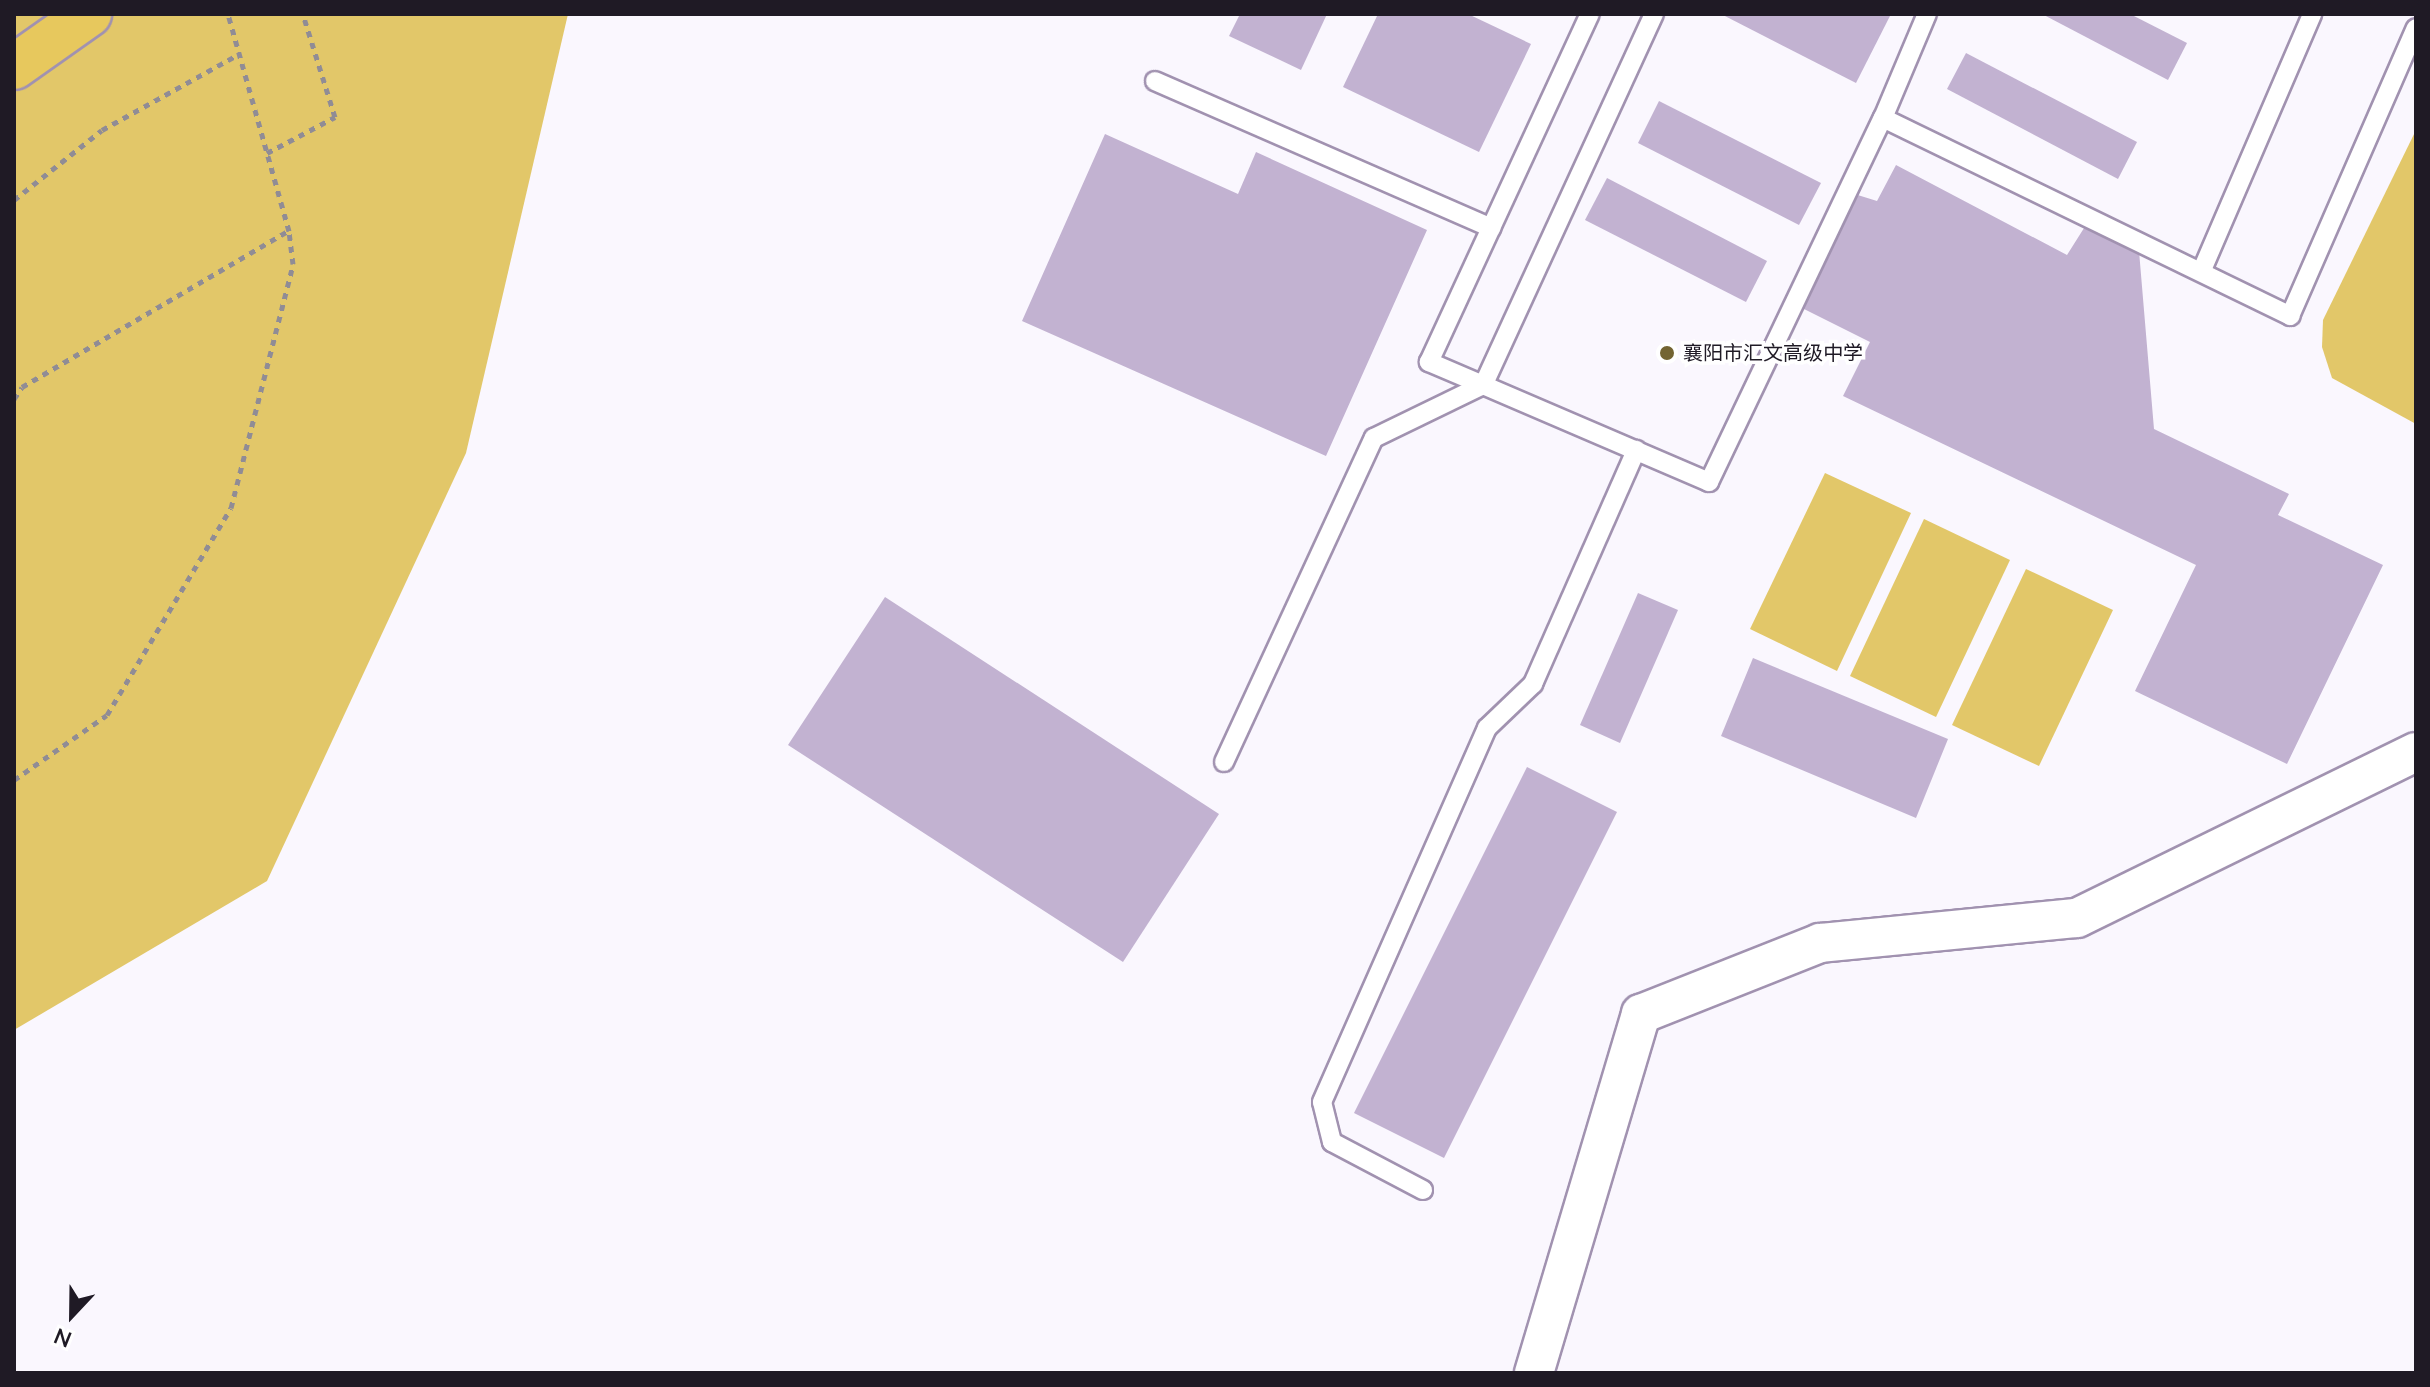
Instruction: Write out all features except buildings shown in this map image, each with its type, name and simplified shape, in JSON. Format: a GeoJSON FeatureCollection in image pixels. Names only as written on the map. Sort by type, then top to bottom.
{"type":"FeatureCollection","features":[{"type":"Feature","properties":{"kind":"highway"},"geometry":{"type":"LineString","coordinates":[[14,67],[89,14]]}},
{"type":"Feature","properties":{"kind":"street"},"geometry":{"type":"LineString","coordinates":[[1534,1373],[1641,1014],[1820,943],[2077,918],[2416,752]]}},
{"type":"Feature","properties":{"kind":"lane"},"geometry":{"type":"LineString","coordinates":[[1590,14],[1429,362],[1709,482],[1883,118],[1927,14]]}},
{"type":"Feature","properties":{"kind":"lane"},"geometry":{"type":"LineString","coordinates":[[1224,762],[1374,438],[1483,385],[1654,14]]}},
{"type":"Feature","properties":{"kind":"lane"},"geometry":{"type":"LineString","coordinates":[[2202,270],[2312,14]]}},
{"type":"Feature","properties":{"kind":"lane"},"geometry":{"type":"LineString","coordinates":[[1883,118],[2202,270],[2290,316],[2416,28]]}},
{"type":"Feature","properties":{"kind":"lane"},"geometry":{"type":"LineString","coordinates":[[1155,81],[1491,228]]}},
{"type":"Feature","properties":{"kind":"lane"},"geometry":{"type":"LineString","coordinates":[[1423,1190],[1332,1142],[1322,1102],[1487,728],[1533,684],[1636,450]]}},
{"type":"Feature","properties":{"kind":"path"},"geometry":{"type":"LineString","coordinates":[[14,780],[107,715],[231,508],[293,264],[289,231],[228,14]]}},
{"type":"Feature","properties":{"kind":"path"},"geometry":{"type":"LineString","coordinates":[[267,153],[335,117],[303,14]]}},
{"type":"Feature","properties":{"kind":"path"},"geometry":{"type":"LineString","coordinates":[[14,200],[102,130],[239,54]]}},
{"type":"Feature","properties":{"kind":"path"},"geometry":{"type":"LineString","coordinates":[[14,399],[22,387],[289,231]]}},
{"type":"Feature","properties":{"kind":"shaded area"},"geometry":{"type":"Polygon","coordinates":[[[14,14],[568,14],[466,453],[267,881],[14,1030],[14,14]]]}},
{"type":"Feature","properties":{"kind":"shaded area"},"geometry":{"type":"Polygon","coordinates":[[[2416,130],[2416,424],[2332,378],[2322,347],[2323,320],[2416,130]]]}},
{"type":"Feature","properties":{"kind":"shaded area"},"geometry":{"type":"Polygon","coordinates":[[[1825,473],[1911,513],[1837,671],[1750,629],[1825,473]]]}},
{"type":"Feature","properties":{"kind":"shaded area"},"geometry":{"type":"Polygon","coordinates":[[[1924,519],[2010,560],[1936,717],[1850,676],[1924,519]]]}},
{"type":"Feature","properties":{"kind":"shaded area"},"geometry":{"type":"Polygon","coordinates":[[[2026,569],[2113,610],[2039,766],[1952,725],[2026,569]]]}},
{"type":"Feature","properties":{"kind":"place","name":"襄阳市汇文高级中学"},"geometry":{"type":"Point","coordinates":[1667,353]}}]}
